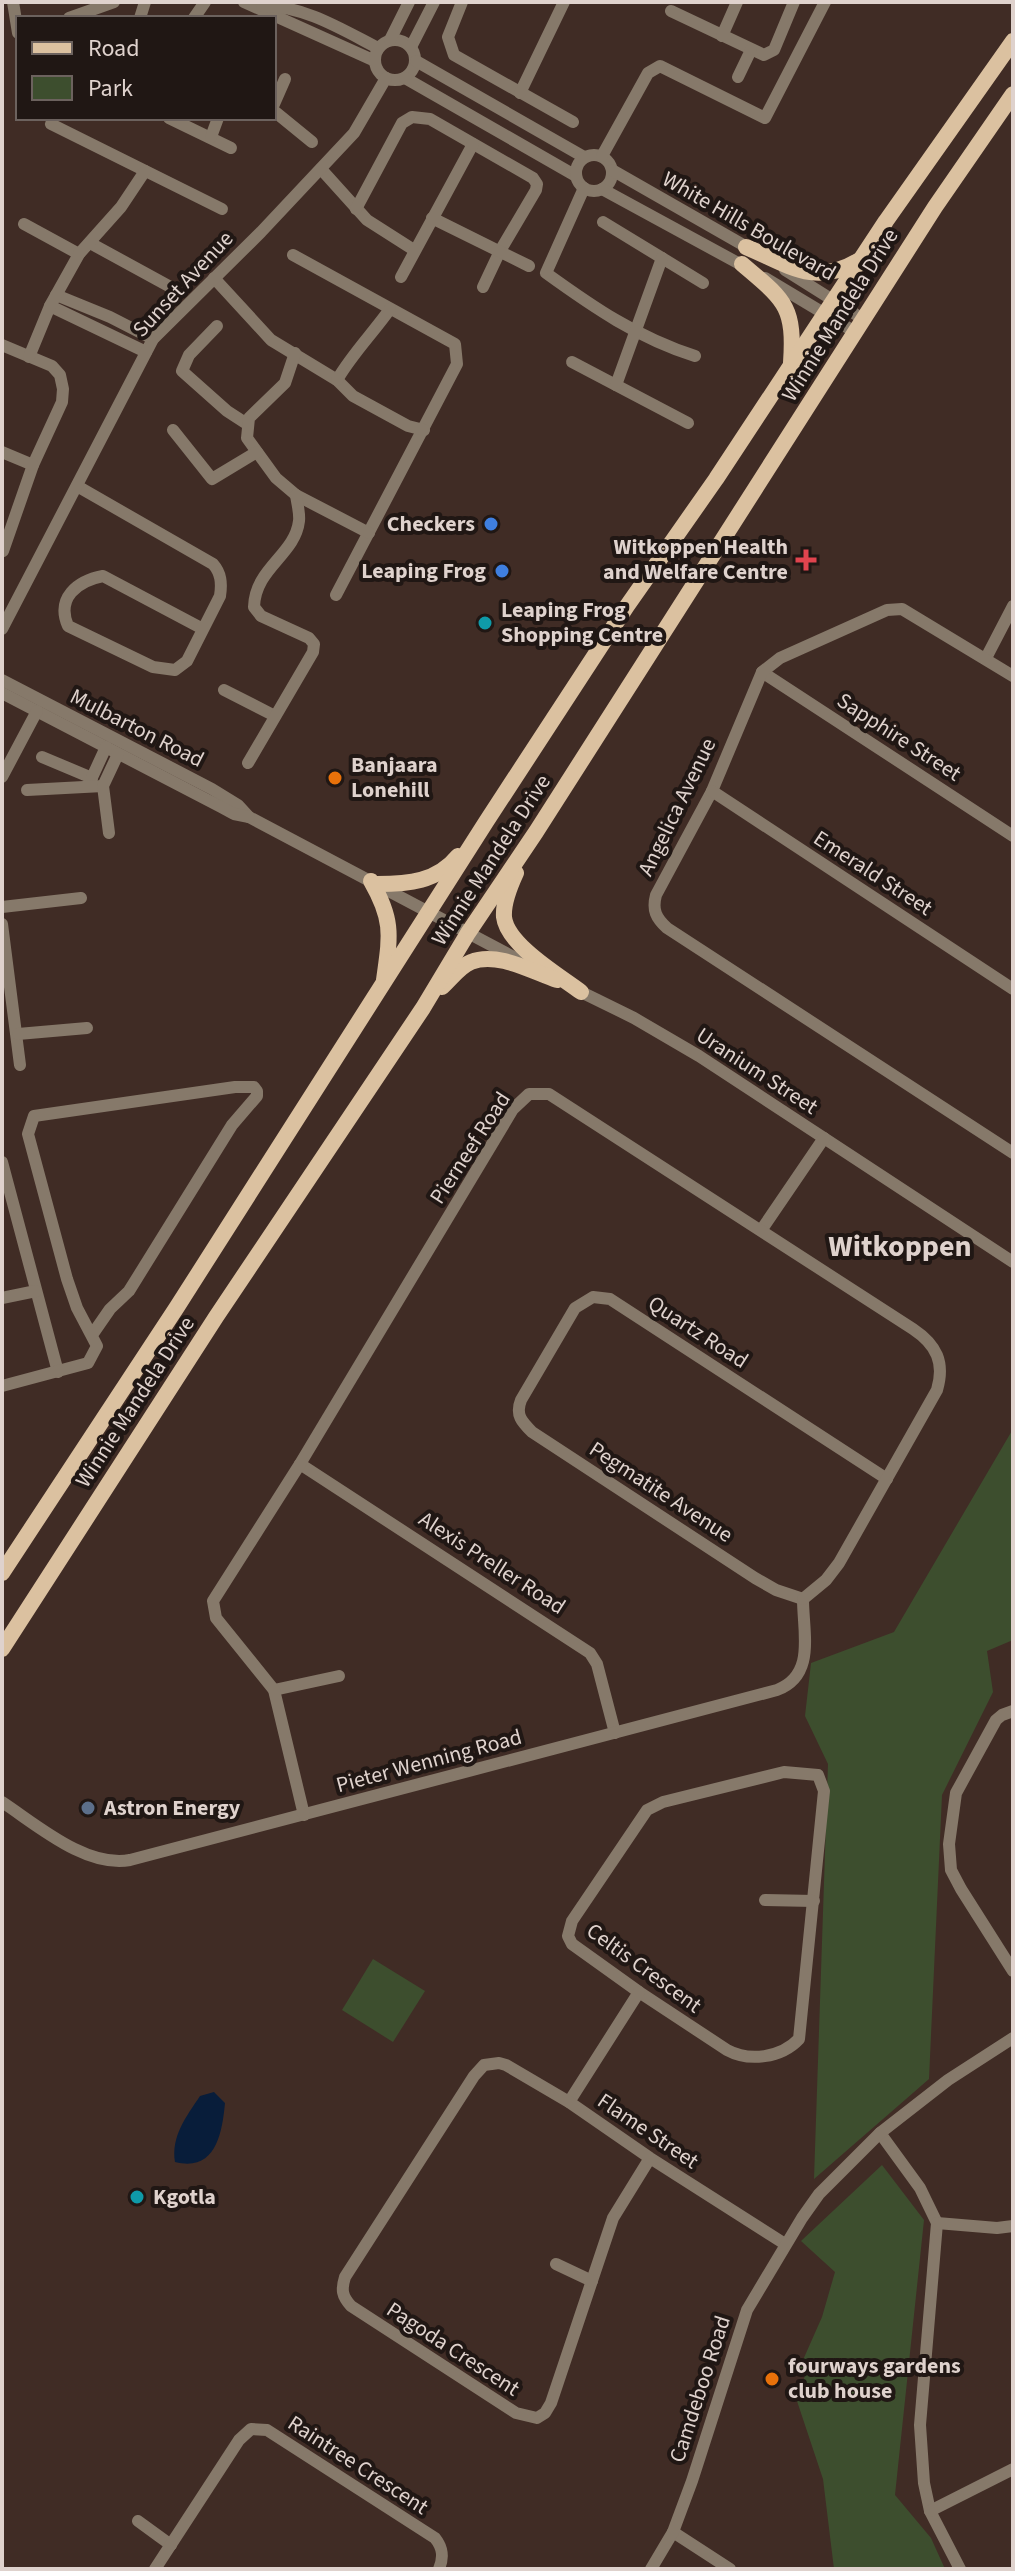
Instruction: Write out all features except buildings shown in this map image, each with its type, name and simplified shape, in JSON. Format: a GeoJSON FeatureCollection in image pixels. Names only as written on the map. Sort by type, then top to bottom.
{"type":"FeatureCollection","features":[{"type":"Feature","properties":{"kind":"main road","name":"Winnie Mandela Drive"},"geometry":{"type":"LineString","coordinates":[[2,1573],[177,1307],[627,606],[716,479],[859,261],[1013,41]]}},
{"type":"Feature","properties":{"kind":"main road","name":"Winnie Mandela Drive"},"geometry":{"type":"LineString","coordinates":[[2,1649],[216,1317],[423,1008],[468,933],[536,832],[935,207],[1013,94]]}},
{"type":"Feature","properties":{"kind":"main road"},"geometry":{"type":"LineString","coordinates":[[746,247],[813,274],[835,272],[859,261]]}},
{"type":"Feature","properties":{"kind":"main road"},"geometry":{"type":"LineString","coordinates":[[742,264],[775,292],[788,311],[793,332],[790,364]]}},
{"type":"Feature","properties":{"kind":"main road"},"geometry":{"type":"LineString","coordinates":[[383,985],[389,924],[387,911],[374,882],[410,884],[435,875],[453,863],[486,822]]}},
{"type":"Feature","properties":{"kind":"main road"},"geometry":{"type":"LineString","coordinates":[[536,832],[512,882],[505,903],[504,919],[525,949],[581,992]]}},
{"type":"Feature","properties":{"kind":"main road"},"geometry":{"type":"LineString","coordinates":[[423,1008],[463,966],[482,959],[502,961],[563,982]]}},
{"type":"Feature","properties":{"kind":"street"},"geometry":{"type":"LineString","coordinates":[[75,16],[114,2]]}},
{"type":"Feature","properties":{"kind":"street"},"geometry":{"type":"LineString","coordinates":[[376,55],[390,40],[409,2]]}},
{"type":"Feature","properties":{"kind":"street"},"geometry":{"type":"LineString","coordinates":[[411,47],[434,2]]}},
{"type":"Feature","properties":{"kind":"street"},"geometry":{"type":"LineString","coordinates":[[462,2],[448,37],[451,51],[459,60],[573,122]]}},
{"type":"Feature","properties":{"kind":"street"},"geometry":{"type":"LineString","coordinates":[[520,93],[564,2]]}},
{"type":"Feature","properties":{"kind":"street"},"geometry":{"type":"LineString","coordinates":[[722,36],[737,2]]}},
{"type":"Feature","properties":{"kind":"street"},"geometry":{"type":"LineString","coordinates":[[671,11],[764,55],[774,50],[794,2]]}},
{"type":"Feature","properties":{"kind":"street"},"geometry":{"type":"LineString","coordinates":[[602,156],[648,73],[660,66],[765,118],[825,2]]}},
{"type":"Feature","properties":{"kind":"street"},"geometry":{"type":"LineString","coordinates":[[251,7],[274,16]]}},
{"type":"Feature","properties":{"kind":"street"},"geometry":{"type":"LineString","coordinates":[[276,17],[376,55]]}},
{"type":"Feature","properties":{"kind":"street"},"geometry":{"type":"LineString","coordinates":[[390,40],[401,40],[411,47],[416,61],[584,157],[602,156],[607,159],[612,170],[611,181],[602,189],[584,188],[576,176],[405,78]]}},
{"type":"Feature","properties":{"kind":"street"},"geometry":{"type":"LineString","coordinates":[[738,77],[751,50]]}},
{"type":"Feature","properties":{"kind":"street"},"geometry":{"type":"LineString","coordinates":[[376,55],[378,71],[386,78],[396,80],[405,78],[416,61]]}},
{"type":"Feature","properties":{"kind":"street","name":"Sunset Avenue"},"geometry":{"type":"LineString","coordinates":[[2,629],[153,339],[321,169],[365,118],[386,78]]}},
{"type":"Feature","properties":{"kind":"street"},"geometry":{"type":"LineString","coordinates":[[276,99],[285,79]]}},
{"type":"Feature","properties":{"kind":"street"},"geometry":{"type":"LineString","coordinates":[[276,113],[312,142]]}},
{"type":"Feature","properties":{"kind":"street"},"geometry":{"type":"LineString","coordinates":[[356,209],[405,120],[420,116],[533,178],[537,184],[532,199],[500,251],[483,287]]}},
{"type":"Feature","properties":{"kind":"street"},"geometry":{"type":"LineString","coordinates":[[173,120],[231,148]]}},
{"type":"Feature","properties":{"kind":"street"},"geometry":{"type":"LineString","coordinates":[[211,137],[217,120]]}},
{"type":"Feature","properties":{"kind":"street"},"geometry":{"type":"LineString","coordinates":[[51,124],[222,209]]}},
{"type":"Feature","properties":{"kind":"street"},"geometry":{"type":"LineString","coordinates":[[401,277],[473,144]]}},
{"type":"Feature","properties":{"kind":"street"},"geometry":{"type":"LineString","coordinates":[[576,176],[577,167],[584,157]]}},
{"type":"Feature","properties":{"kind":"street"},"geometry":{"type":"LineString","coordinates":[[321,169],[367,220],[414,250]]}},
{"type":"Feature","properties":{"kind":"street","name":"White Hills Boulevard"},"geometry":{"type":"LineString","coordinates":[[612,170],[746,247],[859,326]]}},
{"type":"Feature","properties":{"kind":"street"},"geometry":{"type":"LineString","coordinates":[[29,357],[53,301],[79,254],[121,207],[145,171]]}},
{"type":"Feature","properties":{"kind":"street"},"geometry":{"type":"LineString","coordinates":[[584,188],[546,273],[607,316],[663,346],[695,356]]}},
{"type":"Feature","properties":{"kind":"street","name":"White Hills Boulevard"},"geometry":{"type":"LineString","coordinates":[[602,189],[742,264],[829,306]]}},
{"type":"Feature","properties":{"kind":"street"},"geometry":{"type":"LineString","coordinates":[[432,218],[529,266]]}},
{"type":"Feature","properties":{"kind":"street"},"geometry":{"type":"LineString","coordinates":[[603,222],[703,283]]}},
{"type":"Feature","properties":{"kind":"street"},"geometry":{"type":"LineString","coordinates":[[24,224],[79,254]]}},
{"type":"Feature","properties":{"kind":"street"},"geometry":{"type":"LineString","coordinates":[[90,243],[176,290]]}},
{"type":"Feature","properties":{"kind":"street"},"geometry":{"type":"LineString","coordinates":[[293,255],[455,344],[457,350],[457,364],[336,595]]}},
{"type":"Feature","properties":{"kind":"street"},"geometry":{"type":"LineString","coordinates":[[616,385],[662,258]]}},
{"type":"Feature","properties":{"kind":"street"},"geometry":{"type":"LineString","coordinates":[[214,278],[266,335],[337,380],[353,396],[408,426],[424,430]]}},
{"type":"Feature","properties":{"kind":"street"},"geometry":{"type":"LineString","coordinates":[[53,301],[110,317],[153,339]]}},
{"type":"Feature","properties":{"kind":"street"},"geometry":{"type":"LineString","coordinates":[[53,301],[146,352]]}},
{"type":"Feature","properties":{"kind":"street"},"geometry":{"type":"LineString","coordinates":[[337,380],[353,353],[372,335],[390,309]]}},
{"type":"Feature","properties":{"kind":"street"},"geometry":{"type":"LineString","coordinates":[[217,326],[189,355],[182,371],[227,411],[247,424]]}},
{"type":"Feature","properties":{"kind":"street"},"geometry":{"type":"LineString","coordinates":[[2,345],[52,366],[60,375],[63,389],[62,402],[33,465],[3,551]]}},
{"type":"Feature","properties":{"kind":"street"},"geometry":{"type":"LineString","coordinates":[[295,353],[285,383],[249,418],[247,438],[276,478],[296,495],[369,533]]}},
{"type":"Feature","properties":{"kind":"street"},"geometry":{"type":"LineString","coordinates":[[572,362],[688,423]]}},
{"type":"Feature","properties":{"kind":"street"},"geometry":{"type":"LineString","coordinates":[[173,430],[210,478],[215,479],[257,452]]}},
{"type":"Feature","properties":{"kind":"street"},"geometry":{"type":"LineString","coordinates":[[2,452],[33,465]]}},
{"type":"Feature","properties":{"kind":"street"},"geometry":{"type":"LineString","coordinates":[[77,486],[213,564],[219,570],[220,596],[185,665],[169,671],[124,655],[73,629],[66,622],[65,613],[75,587],[87,579],[103,576],[203,629]]}},
{"type":"Feature","properties":{"kind":"street"},"geometry":{"type":"LineString","coordinates":[[296,495],[300,520]]}},
{"type":"Feature","properties":{"kind":"street"},"geometry":{"type":"LineString","coordinates":[[248,763],[313,652],[314,644],[309,638],[261,616],[254,603],[255,592],[266,571],[290,542],[300,520],[318,506]]}},
{"type":"Feature","properties":{"kind":"street"},"geometry":{"type":"LineString","coordinates":[[986,658],[1013,606]]}},
{"type":"Feature","properties":{"kind":"street"},"geometry":{"type":"LineString","coordinates":[[762,672],[780,658],[892,609],[902,609],[1013,676]]}},
{"type":"Feature","properties":{"kind":"street","name":"Angelica Avenue"},"geometry":{"type":"LineString","coordinates":[[762,672],[712,791],[656,895],[655,912],[660,921],[1013,1153]]}},
{"type":"Feature","properties":{"kind":"street","name":"Sapphire Street"},"geometry":{"type":"LineString","coordinates":[[762,672],[1013,836]]}},
{"type":"Feature","properties":{"kind":"street","name":"Mulbarton Road"},"geometry":{"type":"LineString","coordinates":[[2,680],[212,789],[238,805],[249,817]]}},
{"type":"Feature","properties":{"kind":"street"},"geometry":{"type":"LineString","coordinates":[[224,690],[275,716]]}},
{"type":"Feature","properties":{"kind":"street","name":"Mulbarton Road"},"geometry":{"type":"LineString","coordinates":[[2,693],[234,814],[249,817],[468,933]]}},
{"type":"Feature","properties":{"kind":"street"},"geometry":{"type":"LineString","coordinates":[[3,772],[37,711]]}},
{"type":"Feature","properties":{"kind":"street"},"geometry":{"type":"LineString","coordinates":[[90,783],[106,747]]}},
{"type":"Feature","properties":{"kind":"street"},"geometry":{"type":"LineString","coordinates":[[109,833],[103,786],[118,754]]}},
{"type":"Feature","properties":{"kind":"street"},"geometry":{"type":"LineString","coordinates":[[42,757],[90,783],[103,786]]}},
{"type":"Feature","properties":{"kind":"street"},"geometry":{"type":"LineString","coordinates":[[27,790],[90,783]]}},
{"type":"Feature","properties":{"kind":"street","name":"Emerald Street"},"geometry":{"type":"LineString","coordinates":[[712,791],[1013,989]]}},
{"type":"Feature","properties":{"kind":"street"},"geometry":{"type":"LineString","coordinates":[[2,907],[81,898]]}},
{"type":"Feature","properties":{"kind":"street"},"geometry":{"type":"LineString","coordinates":[[2,924],[20,1065]]}},
{"type":"Feature","properties":{"kind":"street","name":"Uranium Street"},"geometry":{"type":"LineString","coordinates":[[468,933],[634,1018],[699,1056],[1013,1262]]}},
{"type":"Feature","properties":{"kind":"street"},"geometry":{"type":"LineString","coordinates":[[18,1034],[87,1028]]}},
{"type":"Feature","properties":{"kind":"street"},"geometry":{"type":"LineString","coordinates":[[2,1386],[88,1363],[97,1346],[77,1308],[67,1279],[28,1134],[30,1121],[39,1113],[254,1087],[257,1096],[226,1134],[129,1291],[110,1309],[92,1335]]}},
{"type":"Feature","properties":{"kind":"street","name":"Pierneef Road"},"geometry":{"type":"LineString","coordinates":[[304,1815],[274,1690],[216,1618],[213,1601],[300,1464],[513,1109],[529,1094],[549,1094],[762,1229],[913,1329],[935,1347],[941,1368],[937,1390],[832,1573],[803,1599]]}},
{"type":"Feature","properties":{"kind":"street"},"geometry":{"type":"LineString","coordinates":[[762,1229],[824,1138]]}},
{"type":"Feature","properties":{"kind":"street"},"geometry":{"type":"LineString","coordinates":[[2,1162],[58,1372]]}},
{"type":"Feature","properties":{"kind":"street"},"geometry":{"type":"LineString","coordinates":[[2,1298],[36,1291]]}},
{"type":"Feature","properties":{"kind":"street","name":"Quartz Road"},"geometry":{"type":"LineString","coordinates":[[521,1400],[575,1308],[593,1297],[603,1297],[887,1479]]}},
{"type":"Feature","properties":{"kind":"street","name":"Pegmatite Avenue"},"geometry":{"type":"LineString","coordinates":[[521,1400],[518,1408],[520,1419],[532,1432],[755,1578],[776,1590],[803,1599]]}},
{"type":"Feature","properties":{"kind":"street","name":"Alexis Preller Road"},"geometry":{"type":"LineString","coordinates":[[300,1464],[590,1653],[597,1664],[615,1733]]}},
{"type":"Feature","properties":{"kind":"street","name":"Pieter Wenning Road"},"geometry":{"type":"LineString","coordinates":[[2,1802],[79,1852],[114,1862],[130,1860],[789,1685],[804,1665],[803,1599]]}},
{"type":"Feature","properties":{"kind":"street"},"geometry":{"type":"LineString","coordinates":[[274,1690],[339,1676]]}},
{"type":"Feature","properties":{"kind":"street"},"geometry":{"type":"LineString","coordinates":[[1013,1711],[996,1720],[960,1786],[954,1802],[949,1844],[951,1870],[1013,1971]]}},
{"type":"Feature","properties":{"kind":"street","name":"Celtis Crescent"},"geometry":{"type":"LineString","coordinates":[[794,1772],[818,1775],[824,1791],[814,1901],[799,2039],[792,2046],[763,2057],[742,2057],[639,1992],[572,1944],[568,1936],[572,1921],[640,1818],[654,1805],[767,1774],[794,1772]]}},
{"type":"Feature","properties":{"kind":"street"},"geometry":{"type":"LineString","coordinates":[[765,1900],[814,1901]]}},
{"type":"Feature","properties":{"kind":"street"},"geometry":{"type":"LineString","coordinates":[[569,2102],[639,1992]]}},
{"type":"Feature","properties":{"kind":"street","name":"Camdeboo Road"},"geometry":{"type":"LineString","coordinates":[[651,2569],[673,2532],[692,2481],[739,2327],[785,2244],[819,2194],[880,2133],[948,2080],[1013,2038]]}},
{"type":"Feature","properties":{"kind":"street","name":"Flame Street"},"geometry":{"type":"LineString","coordinates":[[484,2065],[506,2065],[569,2102],[785,2244]]}},
{"type":"Feature","properties":{"kind":"street","name":"Pagoda Crescent"},"geometry":{"type":"LineString","coordinates":[[484,2065],[345,2277],[342,2289],[343,2297],[351,2306],[516,2413],[537,2418],[545,2413],[551,2403],[613,2218],[650,2158]]}},
{"type":"Feature","properties":{"kind":"street"},"geometry":{"type":"LineString","coordinates":[[880,2133],[920,2188],[937,2223],[920,2425],[923,2471],[930,2511],[960,2569]]}},
{"type":"Feature","properties":{"kind":"street"},"geometry":{"type":"LineString","coordinates":[[937,2223],[997,2228],[1013,2226]]}},
{"type":"Feature","properties":{"kind":"street"},"geometry":{"type":"LineString","coordinates":[[556,2264],[592,2281]]}},
{"type":"Feature","properties":{"kind":"street","name":"Raintree Crescent"},"geometry":{"type":"LineString","coordinates":[[155,2569],[244,2433],[251,2429],[267,2430],[435,2538],[441,2546],[439,2569]]}},
{"type":"Feature","properties":{"kind":"street"},"geometry":{"type":"LineString","coordinates":[[930,2511],[1013,2469]]}},
{"type":"Feature","properties":{"kind":"street"},"geometry":{"type":"LineString","coordinates":[[138,2521],[171,2545]]}},
{"type":"Feature","properties":{"kind":"street"},"geometry":{"type":"LineString","coordinates":[[673,2532],[730,2569]]}},
{"type":"Feature","properties":{"kind":"green space"},"geometry":{"type":"Polygon","coordinates":[[[1013,1429],[1013,1640],[987,1651],[993,1692],[942,1795],[929,2079],[814,2179],[828,1764],[805,1716],[811,1663],[894,1632],[1013,1429]]]}},
{"type":"Feature","properties":{"kind":"green space"},"geometry":{"type":"Polygon","coordinates":[[[373,1959],[425,1991],[393,2042],[342,2010],[373,1959]]]}},
{"type":"Feature","properties":{"kind":"green space"},"geometry":{"type":"Polygon","coordinates":[[[882,2165],[924,2220],[895,2495],[931,2538],[945,2569],[834,2569],[823,2479],[797,2401],[806,2372],[799,2369],[822,2317],[835,2272],[801,2241],[882,2165]]]}},
{"type":"Feature","properties":{"kind":"water"},"geometry":{"type":"Polygon","coordinates":[[[214,2092],[225,2103],[222,2127],[214,2148],[199,2162],[175,2162],[177,2135],[185,2119],[200,2096],[214,2092]]]}},
{"type":"Feature","properties":{"kind":"place","name":"Checkers"},"geometry":{"type":"Point","coordinates":[491,524]}},
{"type":"Feature","properties":{"kind":"place","name":"Witkoppen Health and Welfare Centre"},"geometry":{"type":"Point","coordinates":[806,560]}},
{"type":"Feature","properties":{"kind":"place","name":"Leaping Frog"},"geometry":{"type":"Point","coordinates":[502,571]}},
{"type":"Feature","properties":{"kind":"place","name":"Leaping Frog Shopping Centre"},"geometry":{"type":"Point","coordinates":[485,623]}},
{"type":"Feature","properties":{"kind":"place","name":"Banjaara Lonehill"},"geometry":{"type":"Point","coordinates":[335,778]}},
{"type":"Feature","properties":{"kind":"place","name":"Astron Energy"},"geometry":{"type":"Point","coordinates":[88,1808]}},
{"type":"Feature","properties":{"kind":"place","name":"Kgotla"},"geometry":{"type":"Point","coordinates":[137,2197]}},
{"type":"Feature","properties":{"kind":"place","name":"fourways gardens club house"},"geometry":{"type":"Point","coordinates":[772,2379]}},
{"type":"Feature","properties":{"kind":"district","name":"Witkoppen"},"geometry":{"type":"Point","coordinates":[900,1246]}}]}
